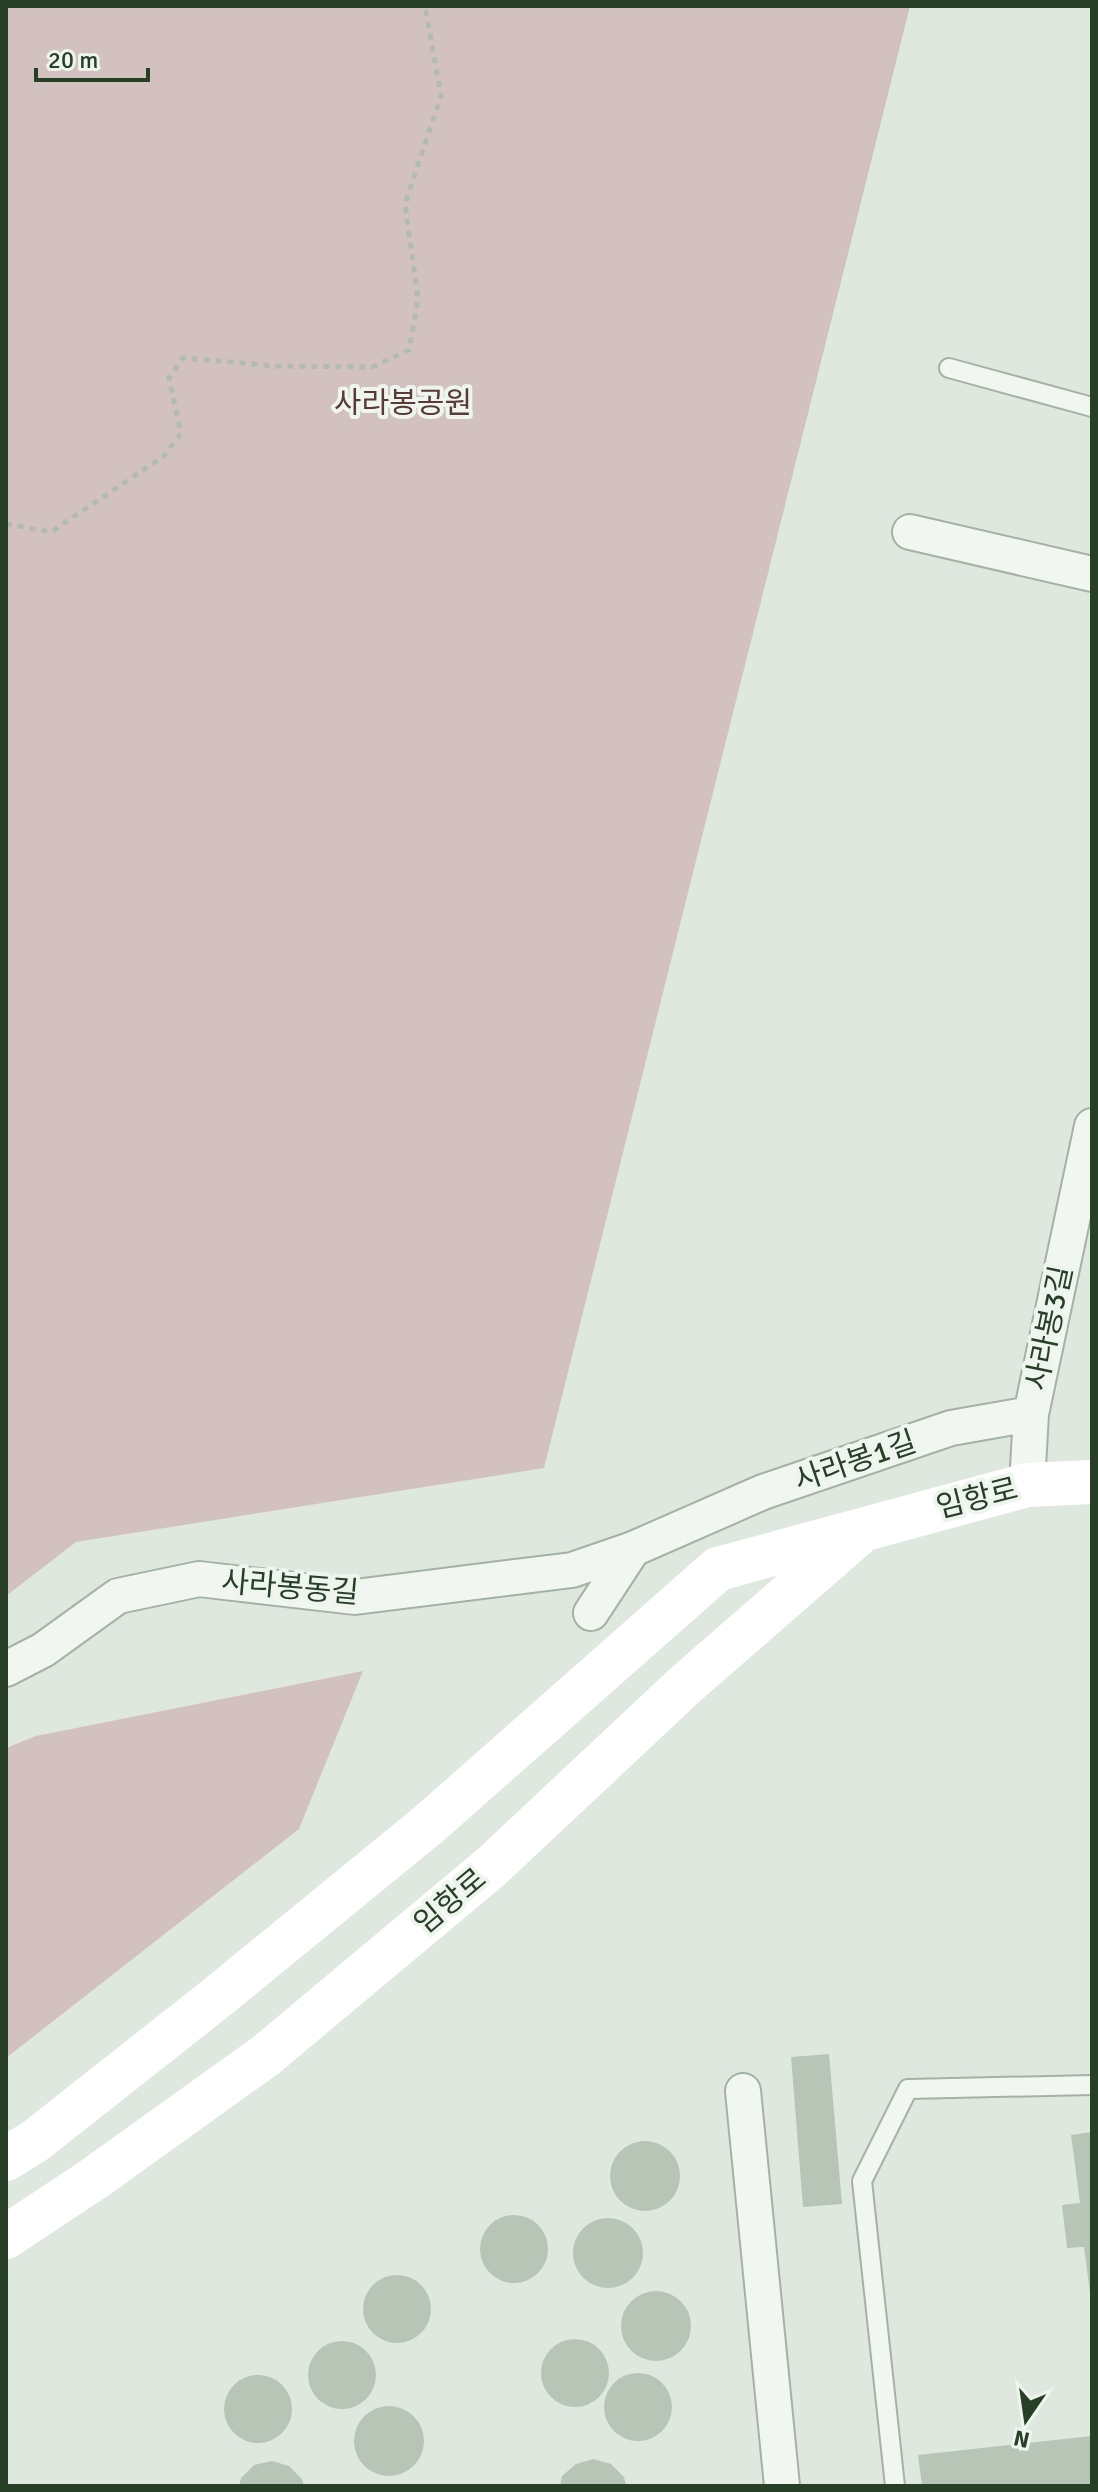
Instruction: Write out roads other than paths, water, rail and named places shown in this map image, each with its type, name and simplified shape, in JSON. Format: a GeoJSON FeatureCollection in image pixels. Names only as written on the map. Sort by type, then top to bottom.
{"type":"FeatureCollection","features":[{"type":"Feature","properties":{"kind":"main road","name":"임항로"},"geometry":{"type":"LineString","coordinates":[[6,2159],[35,2141],[215,1999],[417,1834],[718,1569],[1027,1485],[1092,1482]]}},
{"type":"Feature","properties":{"kind":"main road","name":"임항로"},"geometry":{"type":"LineString","coordinates":[[6,2237],[92,2180],[265,2056],[491,1867],[685,1685],[864,1530]]}},
{"type":"Feature","properties":{"kind":"street"},"geometry":{"type":"LineString","coordinates":[[910,532],[1092,574]]}},
{"type":"Feature","properties":{"kind":"street","name":"사라봉3길"},"geometry":{"type":"LineString","coordinates":[[1027,1485],[1031,1414],[1092,1126]]}},
{"type":"Feature","properties":{"kind":"street","name":"사라봉1길"},"geometry":{"type":"LineString","coordinates":[[684,1525],[763,1492],[951,1428],[1031,1414]]}},
{"type":"Feature","properties":{"kind":"street","name":"사라봉동길"},"geometry":{"type":"LineString","coordinates":[[6,1669],[43,1650],[118,1596],[199,1579],[355,1597],[572,1570],[633,1549],[684,1525]]}},
{"type":"Feature","properties":{"kind":"street"},"geometry":{"type":"LineString","coordinates":[[591,1613],[633,1549]]}},
{"type":"Feature","properties":{"kind":"street"},"geometry":{"type":"LineString","coordinates":[[743,2091],[782,2486]]}},
{"type":"Feature","properties":{"kind":"lane"},"geometry":{"type":"LineString","coordinates":[[949,368],[1092,407]]}},
{"type":"Feature","properties":{"kind":"lane"},"geometry":{"type":"LineString","coordinates":[[895,2486],[862,2181],[908,2089],[1092,2085]]}},
{"type":"Feature","properties":{"kind":"park label","name":"사라봉공원"},"geometry":{"type":"Point","coordinates":[403,403]}}]}
